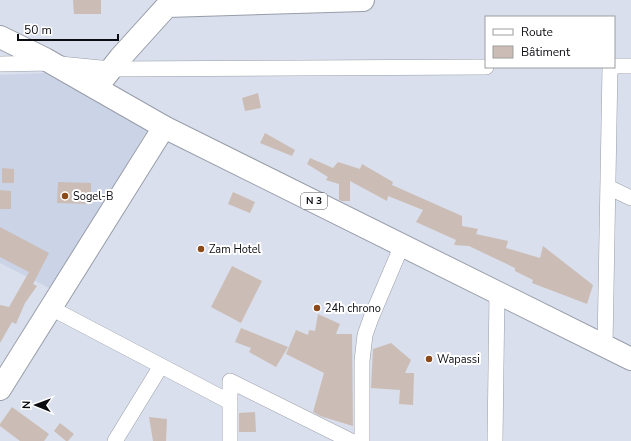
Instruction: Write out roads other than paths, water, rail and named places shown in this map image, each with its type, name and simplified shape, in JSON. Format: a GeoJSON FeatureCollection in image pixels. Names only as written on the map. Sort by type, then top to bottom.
{"type":"FeatureCollection","features":[{"type":"Feature","properties":{"kind":"main road"},"geometry":{"type":"LineString","coordinates":[[96,88],[120,58],[170,3],[362,0]]}},
{"type":"Feature","properties":{"kind":"main road","name":"N 3"},"geometry":{"type":"LineString","coordinates":[[0,37],[96,88],[164,127],[631,359]]}},
{"type":"Feature","properties":{"kind":"main road"},"geometry":{"type":"LineString","coordinates":[[0,389],[164,127]]}},
{"type":"Feature","properties":{"kind":"street"},"geometry":{"type":"LineString","coordinates":[[0,64],[50,63],[111,69],[485,67]]}},
{"type":"Feature","properties":{"kind":"street"},"geometry":{"type":"LineString","coordinates":[[615,66],[631,66]]}},
{"type":"Feature","properties":{"kind":"street"},"geometry":{"type":"LineString","coordinates":[[605,346],[610,68]]}},
{"type":"Feature","properties":{"kind":"street"},"geometry":{"type":"LineString","coordinates":[[608,187],[631,198]]}},
{"type":"Feature","properties":{"kind":"street"},"geometry":{"type":"LineString","coordinates":[[362,441],[362,362],[365,335],[402,245]]}},
{"type":"Feature","properties":{"kind":"street"},"geometry":{"type":"LineString","coordinates":[[495,441],[497,292]]}},
{"type":"Feature","properties":{"kind":"street"},"geometry":{"type":"LineString","coordinates":[[51,308],[230,402]]}},
{"type":"Feature","properties":{"kind":"street"},"geometry":{"type":"LineString","coordinates":[[115,441],[160,366]]}},
{"type":"Feature","properties":{"kind":"street"},"geometry":{"type":"LineString","coordinates":[[230,441],[230,381],[351,441]]}},
{"type":"Feature","properties":{"kind":"place","name":"Sogel-B"},"geometry":{"type":"Point","coordinates":[65,196]}},
{"type":"Feature","properties":{"kind":"place","name":"Zam Hotel"},"geometry":{"type":"Point","coordinates":[201,249]}},
{"type":"Feature","properties":{"kind":"place","name":"24h chrono"},"geometry":{"type":"Point","coordinates":[317,308]}},
{"type":"Feature","properties":{"kind":"place","name":"Wapassi"},"geometry":{"type":"Point","coordinates":[429,359]}}]}
